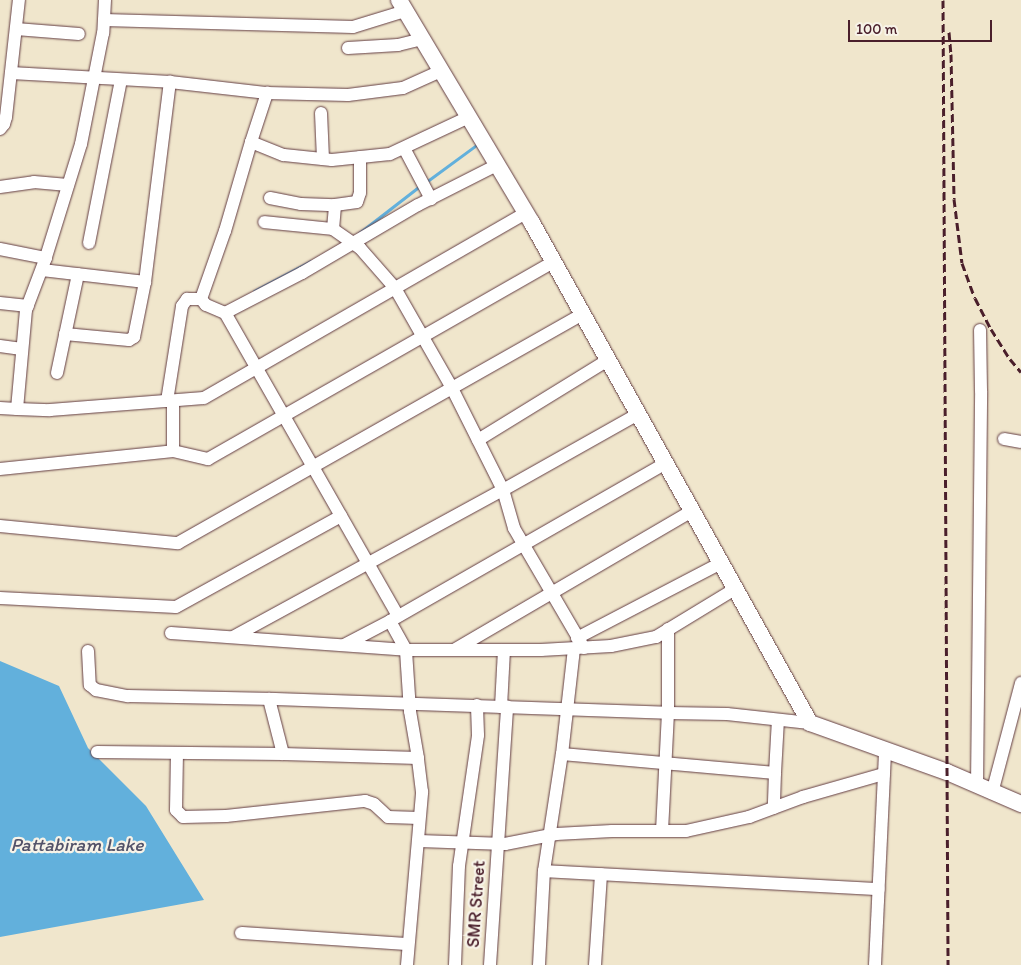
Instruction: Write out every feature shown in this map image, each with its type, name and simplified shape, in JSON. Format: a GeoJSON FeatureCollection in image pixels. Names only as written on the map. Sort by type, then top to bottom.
{"type":"FeatureCollection","features":[{"type":"Feature","properties":{"kind":"main road"},"geometry":{"type":"LineString","coordinates":[[402,5],[554,262],[810,723],[885,752],[947,772],[1021,804]]}},
{"type":"Feature","properties":{"kind":"street"},"geometry":{"type":"LineString","coordinates":[[0,129],[4,124],[18,0]]}},
{"type":"Feature","properties":{"kind":"street"},"geometry":{"type":"LineString","coordinates":[[17,409],[28,306],[44,264],[81,144],[104,20],[105,0]]}},
{"type":"Feature","properties":{"kind":"street"},"geometry":{"type":"LineString","coordinates":[[104,20],[352,27],[402,5]]}},
{"type":"Feature","properties":{"kind":"street"},"geometry":{"type":"LineString","coordinates":[[16,29],[79,34]]}},
{"type":"Feature","properties":{"kind":"street"},"geometry":{"type":"LineString","coordinates":[[348,48],[398,45],[422,39]]}},
{"type":"Feature","properties":{"kind":"street"},"geometry":{"type":"LineString","coordinates":[[11,73],[170,82],[267,93],[348,95],[403,88],[441,72]]}},
{"type":"Feature","properties":{"kind":"street"},"geometry":{"type":"LineString","coordinates":[[89,243],[121,80]]}},
{"type":"Feature","properties":{"kind":"street"},"geometry":{"type":"LineString","coordinates":[[65,334],[133,339],[145,282],[170,82]]}},
{"type":"Feature","properties":{"kind":"street"},"geometry":{"type":"LineString","coordinates":[[201,299],[225,231],[250,142],[267,93]]}},
{"type":"Feature","properties":{"kind":"street"},"geometry":{"type":"LineString","coordinates":[[321,113],[323,159]]}},
{"type":"Feature","properties":{"kind":"street"},"geometry":{"type":"LineString","coordinates":[[250,142],[284,155],[323,159],[390,154],[469,117]]}},
{"type":"Feature","properties":{"kind":"street"},"geometry":{"type":"LineString","coordinates":[[404,148],[426,190]]}},
{"type":"Feature","properties":{"kind":"street"},"geometry":{"type":"LineString","coordinates":[[270,198],[301,204],[352,204],[359,199],[360,157]]}},
{"type":"Feature","properties":{"kind":"street"},"geometry":{"type":"LineString","coordinates":[[225,312],[302,273],[355,242],[426,190],[497,165]]}},
{"type":"Feature","properties":{"kind":"street"},"geometry":{"type":"LineString","coordinates":[[0,187],[9,188],[34,182],[68,185]]}},
{"type":"Feature","properties":{"kind":"street"},"geometry":{"type":"LineString","coordinates":[[333,229],[334,205]]}},
{"type":"Feature","properties":{"kind":"street"},"geometry":{"type":"LineString","coordinates":[[0,408],[50,410],[204,398],[526,213]]}},
{"type":"Feature","properties":{"kind":"street"},"geometry":{"type":"LineString","coordinates":[[264,222],[333,229],[355,242],[395,288],[452,388],[503,490],[514,528],[552,592],[578,645],[544,871],[539,965]]}},
{"type":"Feature","properties":{"kind":"street"},"geometry":{"type":"LineString","coordinates":[[0,249],[78,274],[145,282]]}},
{"type":"Feature","properties":{"kind":"street"},"geometry":{"type":"LineString","coordinates":[[0,469],[173,451],[208,459],[554,262]]}},
{"type":"Feature","properties":{"kind":"street"},"geometry":{"type":"LineString","coordinates":[[57,373],[78,274]]}},
{"type":"Feature","properties":{"kind":"street"},"geometry":{"type":"LineString","coordinates":[[173,451],[170,401],[182,306],[187,298],[201,299],[206,305],[225,312],[368,565],[394,618],[406,650],[409,703],[422,792],[407,965]]}},
{"type":"Feature","properties":{"kind":"street"},"geometry":{"type":"LineString","coordinates":[[0,303],[28,306]]}},
{"type":"Feature","properties":{"kind":"street"},"geometry":{"type":"LineString","coordinates":[[0,526],[178,543],[582,314]]}},
{"type":"Feature","properties":{"kind":"street"},"geometry":{"type":"LineString","coordinates":[[977,786],[982,391],[980,330]]}},
{"type":"Feature","properties":{"kind":"street"},"geometry":{"type":"LineString","coordinates":[[0,346],[22,349]]}},
{"type":"Feature","properties":{"kind":"street"},"geometry":{"type":"LineString","coordinates":[[478,440],[608,360]]}},
{"type":"Feature","properties":{"kind":"street"},"geometry":{"type":"LineString","coordinates":[[232,637],[368,565],[638,414]]}},
{"type":"Feature","properties":{"kind":"street"},"geometry":{"type":"LineString","coordinates":[[1004,439],[1021,442]]}},
{"type":"Feature","properties":{"kind":"street"},"geometry":{"type":"LineString","coordinates":[[344,645],[666,464]]}},
{"type":"Feature","properties":{"kind":"street"},"geometry":{"type":"LineString","coordinates":[[454,650],[692,511]]}},
{"type":"Feature","properties":{"kind":"street"},"geometry":{"type":"LineString","coordinates":[[0,598],[176,607],[341,516]]}},
{"type":"Feature","properties":{"kind":"street"},"geometry":{"type":"LineString","coordinates":[[578,645],[721,563]]}},
{"type":"Feature","properties":{"kind":"street"},"geometry":{"type":"LineString","coordinates":[[171,633],[406,650],[504,650],[578,645],[611,646],[656,637],[735,589]]}},
{"type":"Feature","properties":{"kind":"street"},"geometry":{"type":"LineString","coordinates":[[662,831],[668,713],[668,629]]}},
{"type":"Feature","properties":{"kind":"street","name":"SMR Street"},"geometry":{"type":"LineString","coordinates":[[490,965],[504,707],[504,650]]}},
{"type":"Feature","properties":{"kind":"street"},"geometry":{"type":"LineString","coordinates":[[88,651],[90,685],[96,690],[128,696],[268,698],[727,714],[810,723]]}},
{"type":"Feature","properties":{"kind":"street"},"geometry":{"type":"LineString","coordinates":[[992,793],[1021,683]]}},
{"type":"Feature","properties":{"kind":"street"},"geometry":{"type":"LineString","coordinates":[[268,698],[283,754]]}},
{"type":"Feature","properties":{"kind":"street"},"geometry":{"type":"LineString","coordinates":[[455,965],[462,843],[478,735],[477,705]]}},
{"type":"Feature","properties":{"kind":"street"},"geometry":{"type":"LineString","coordinates":[[774,808],[778,720]]}},
{"type":"Feature","properties":{"kind":"street"},"geometry":{"type":"LineString","coordinates":[[97,752],[418,758]]}},
{"type":"Feature","properties":{"kind":"street"},"geometry":{"type":"LineString","coordinates":[[875,965],[885,752]]}},
{"type":"Feature","properties":{"kind":"street"},"geometry":{"type":"LineString","coordinates":[[177,753],[176,810],[184,817],[226,816],[366,801],[374,804],[388,817],[419,818]]}},
{"type":"Feature","properties":{"kind":"street"},"geometry":{"type":"LineString","coordinates":[[562,754],[775,773]]}},
{"type":"Feature","properties":{"kind":"street"},"geometry":{"type":"LineString","coordinates":[[419,841],[497,844],[550,835],[612,831],[686,831],[749,817],[804,797],[884,774]]}},
{"type":"Feature","properties":{"kind":"street"},"geometry":{"type":"LineString","coordinates":[[544,871],[879,889]]}},
{"type":"Feature","properties":{"kind":"street"},"geometry":{"type":"LineString","coordinates":[[594,965],[601,874]]}},
{"type":"Feature","properties":{"kind":"street"},"geometry":{"type":"LineString","coordinates":[[241,933],[408,944]]}},
{"type":"Feature","properties":{"kind":"water","name":"Pattabiram Lake"},"geometry":{"type":"Polygon","coordinates":[[[0,661],[59,686],[88,748],[146,806],[204,900],[0,937],[0,661]]]}},
{"type":"Feature","properties":{"kind":"waterway"},"geometry":{"type":"LineString","coordinates":[[426,182],[475,146]]}},
{"type":"Feature","properties":{"kind":"waterway"},"geometry":{"type":"LineString","coordinates":[[359,233],[421,185]]}},
{"type":"Feature","properties":{"kind":"waterway"},"geometry":{"type":"LineString","coordinates":[[254,291],[311,261]]}},
{"type":"Feature","properties":{"kind":"railway"},"geometry":{"type":"LineString","coordinates":[[943,0],[948,965]]}},
{"type":"Feature","properties":{"kind":"railway"},"geometry":{"type":"LineString","coordinates":[[949,32],[954,199],[962,263],[975,298],[991,329],[1010,359],[1021,372]]}}]}
